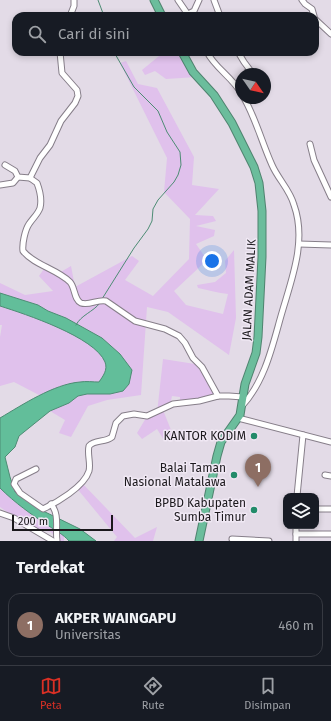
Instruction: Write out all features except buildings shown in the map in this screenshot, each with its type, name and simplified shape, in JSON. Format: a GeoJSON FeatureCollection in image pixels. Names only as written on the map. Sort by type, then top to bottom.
{"type":"FeatureCollection","features":[{"type":"Feature","properties":{"kind":"highway"},"geometry":{"type":"LineString","coordinates":[[154,0],[160,12]]}},
{"type":"Feature","properties":{"kind":"highway","name":"JALAN ADAM MALIK"},"geometry":{"type":"LineString","coordinates":[[184,56],[193,72],[214,95],[232,123],[254,167],[259,183],[262,240],[256,353],[248,375],[238,418],[226,434],[219,448],[199,541]]}},
{"type":"Feature","properties":{"kind":"street"},"geometry":{"type":"LineString","coordinates":[[72,12],[74,0]]}},
{"type":"Feature","properties":{"kind":"street"},"geometry":{"type":"LineString","coordinates":[[178,0],[187,12]]}},
{"type":"Feature","properties":{"kind":"street"},"geometry":{"type":"LineString","coordinates":[[193,12],[199,0]]}},
{"type":"Feature","properties":{"kind":"street"},"geometry":{"type":"LineString","coordinates":[[214,0],[218,12]]}},
{"type":"Feature","properties":{"kind":"street"},"geometry":{"type":"LineString","coordinates":[[302,0],[312,9],[313,12]]}},
{"type":"Feature","properties":{"kind":"street"},"geometry":{"type":"LineString","coordinates":[[319,23],[331,34]]}},
{"type":"Feature","properties":{"kind":"street"},"geometry":{"type":"LineString","coordinates":[[30,178],[40,158],[50,144],[59,124],[75,104],[78,96],[77,90],[62,73],[60,56]]}},
{"type":"Feature","properties":{"kind":"street"},"geometry":{"type":"LineString","coordinates":[[209,56],[211,60],[235,84]]}},
{"type":"Feature","properties":{"kind":"street"},"geometry":{"type":"LineString","coordinates":[[240,56],[248,68]]}},
{"type":"Feature","properties":{"kind":"street"},"geometry":{"type":"LineString","coordinates":[[241,406],[252,393],[267,364],[289,293],[299,244],[298,225],[294,204],[274,168],[247,104]]}},
{"type":"Feature","properties":{"kind":"street"},"geometry":{"type":"LineString","coordinates":[[310,144],[314,160],[329,187],[331,197]]}},
{"type":"Feature","properties":{"kind":"street"},"geometry":{"type":"LineString","coordinates":[[5,165],[16,172],[18,177]]}},
{"type":"Feature","properties":{"kind":"street"},"geometry":{"type":"LineString","coordinates":[[18,177],[30,178],[37,183],[40,193],[40,205],[37,214],[28,227],[23,246],[25,254],[56,271],[69,281],[73,286],[80,302],[106,302],[135,321],[165,329],[179,336],[185,343],[193,358],[202,367],[218,396]]}},
{"type":"Feature","properties":{"kind":"street"},"geometry":{"type":"LineString","coordinates":[[0,185],[13,183],[18,177]]}},
{"type":"Feature","properties":{"kind":"street"},"geometry":{"type":"LineString","coordinates":[[299,244],[331,245]]}},
{"type":"Feature","properties":{"kind":"street"},"geometry":{"type":"LineString","coordinates":[[36,469],[18,478],[14,481],[14,484],[20,493],[41,509],[44,509],[69,494],[84,479],[89,472],[89,446],[95,442],[110,439],[114,435],[116,423],[123,416],[128,414],[149,416],[173,404],[199,401],[218,396],[243,398]]}},
{"type":"Feature","properties":{"kind":"street"},"geometry":{"type":"LineString","coordinates":[[238,418],[331,442]]}},
{"type":"Feature","properties":{"kind":"street"},"geometry":{"type":"LineString","coordinates":[[297,493],[303,436]]}},
{"type":"Feature","properties":{"kind":"street"},"geometry":{"type":"LineString","coordinates":[[324,475],[331,476]]}},
{"type":"Feature","properties":{"kind":"street"},"geometry":{"type":"LineString","coordinates":[[51,504],[57,514],[57,541]]}},
{"type":"Feature","properties":{"kind":"street"},"geometry":{"type":"LineString","coordinates":[[319,509],[331,509]]}},
{"type":"Feature","properties":{"kind":"street"},"geometry":{"type":"LineString","coordinates":[[0,513],[14,518],[53,541]]}},
{"type":"Feature","properties":{"kind":"street"},"geometry":{"type":"LineString","coordinates":[[296,529],[296,541]]}},
{"type":"Feature","properties":{"kind":"street"},"geometry":{"type":"LineString","coordinates":[[296,534],[331,534]]}},
{"type":"Feature","properties":{"kind":"street"},"geometry":{"type":"LineString","coordinates":[[232,539],[269,541]]}},
{"type":"Feature","properties":{"kind":"shaded area"},"geometry":{"type":"Polygon","coordinates":[[[159,56],[184,56],[197,77],[166,79],[155,71],[145,75],[142,70],[159,56]]]}},
{"type":"Feature","properties":{"kind":"shaded area"},"geometry":{"type":"Polygon","coordinates":[[[126,61],[138,84],[157,88],[194,157],[192,185],[219,189],[195,215],[213,216],[216,221],[196,226],[215,230],[214,236],[196,244],[207,260],[174,291],[186,305],[223,314],[228,294],[198,288],[197,285],[215,282],[226,273],[225,261],[234,250],[236,318],[229,355],[168,312],[147,307],[141,395],[107,400],[88,406],[71,437],[59,433],[65,420],[50,411],[69,403],[78,396],[97,393],[132,370],[120,354],[102,338],[66,318],[48,311],[38,305],[0,293],[0,283],[25,295],[53,291],[39,276],[46,266],[59,273],[71,266],[75,287],[132,256],[139,261],[125,280],[153,296],[189,259],[190,219],[164,192],[167,158],[120,63],[126,61]]]}},
{"type":"Feature","properties":{"kind":"shaded area"},"geometry":{"type":"Polygon","coordinates":[[[0,293],[38,305],[48,311],[66,318],[102,338],[120,354],[132,370],[129,384],[123,391],[110,394],[87,394],[78,396],[69,403],[50,411],[19,436],[15,447],[5,457],[15,492],[39,509],[80,529],[96,541],[69,541],[62,534],[36,518],[0,488],[0,418],[28,401],[60,387],[82,382],[99,382],[105,370],[105,362],[99,353],[74,335],[42,321],[0,306],[0,293]]]}},
{"type":"Feature","properties":{"kind":"shaded area"},"geometry":{"type":"Polygon","coordinates":[[[0,306],[42,321],[74,335],[88,344],[99,353],[106,365],[99,382],[80,382],[65,385],[39,395],[14,382],[0,386],[0,337],[2,325],[0,325],[0,306]]]}},
{"type":"Feature","properties":{"kind":"shaded area"},"geometry":{"type":"Polygon","coordinates":[[[163,359],[195,364],[211,385],[216,398],[180,404],[180,397],[172,396],[170,405],[163,410],[173,435],[164,440],[157,429],[142,439],[137,433],[146,418],[157,413],[163,359]]]}},
{"type":"Feature","properties":{"kind":"shaded area"},"geometry":{"type":"Polygon","coordinates":[[[80,481],[135,538],[157,527],[153,541],[114,541],[117,537],[75,486],[80,481]]]}},
{"type":"Feature","properties":{"kind":"shaded area"},"geometry":{"type":"Polygon","coordinates":[[[0,487],[13,500],[30,513],[64,535],[64,541],[58,541],[51,532],[28,527],[0,507],[0,487]]]}},
{"type":"Feature","properties":{"kind":"waterway"},"geometry":{"type":"LineString","coordinates":[[98,0],[102,12]]}},
{"type":"Feature","properties":{"kind":"waterway"},"geometry":{"type":"LineString","coordinates":[[102,299],[134,248],[148,229],[152,221],[153,209],[158,200],[174,182],[181,165],[180,152],[167,132],[158,111],[134,87],[116,56]]}},
{"type":"Feature","properties":{"kind":"waterway"},"geometry":{"type":"LineString","coordinates":[[76,325],[100,303]]}},
{"type":"Feature","properties":{"kind":"place","name":"KANTOR KODIM"},"geometry":{"type":"Point","coordinates":[254,436]}},
{"type":"Feature","properties":{"kind":"place","name":"Balai Taman Nasional Matalawa"},"geometry":{"type":"Point","coordinates":[234,475]}},
{"type":"Feature","properties":{"kind":"place","name":"AKPER WAINGAPU"},"geometry":{"type":"Point","coordinates":[258,487]}},
{"type":"Feature","properties":{"kind":"place","name":"BPBD Kabupaten Sumba Timur"},"geometry":{"type":"Point","coordinates":[254,510]}}]}
